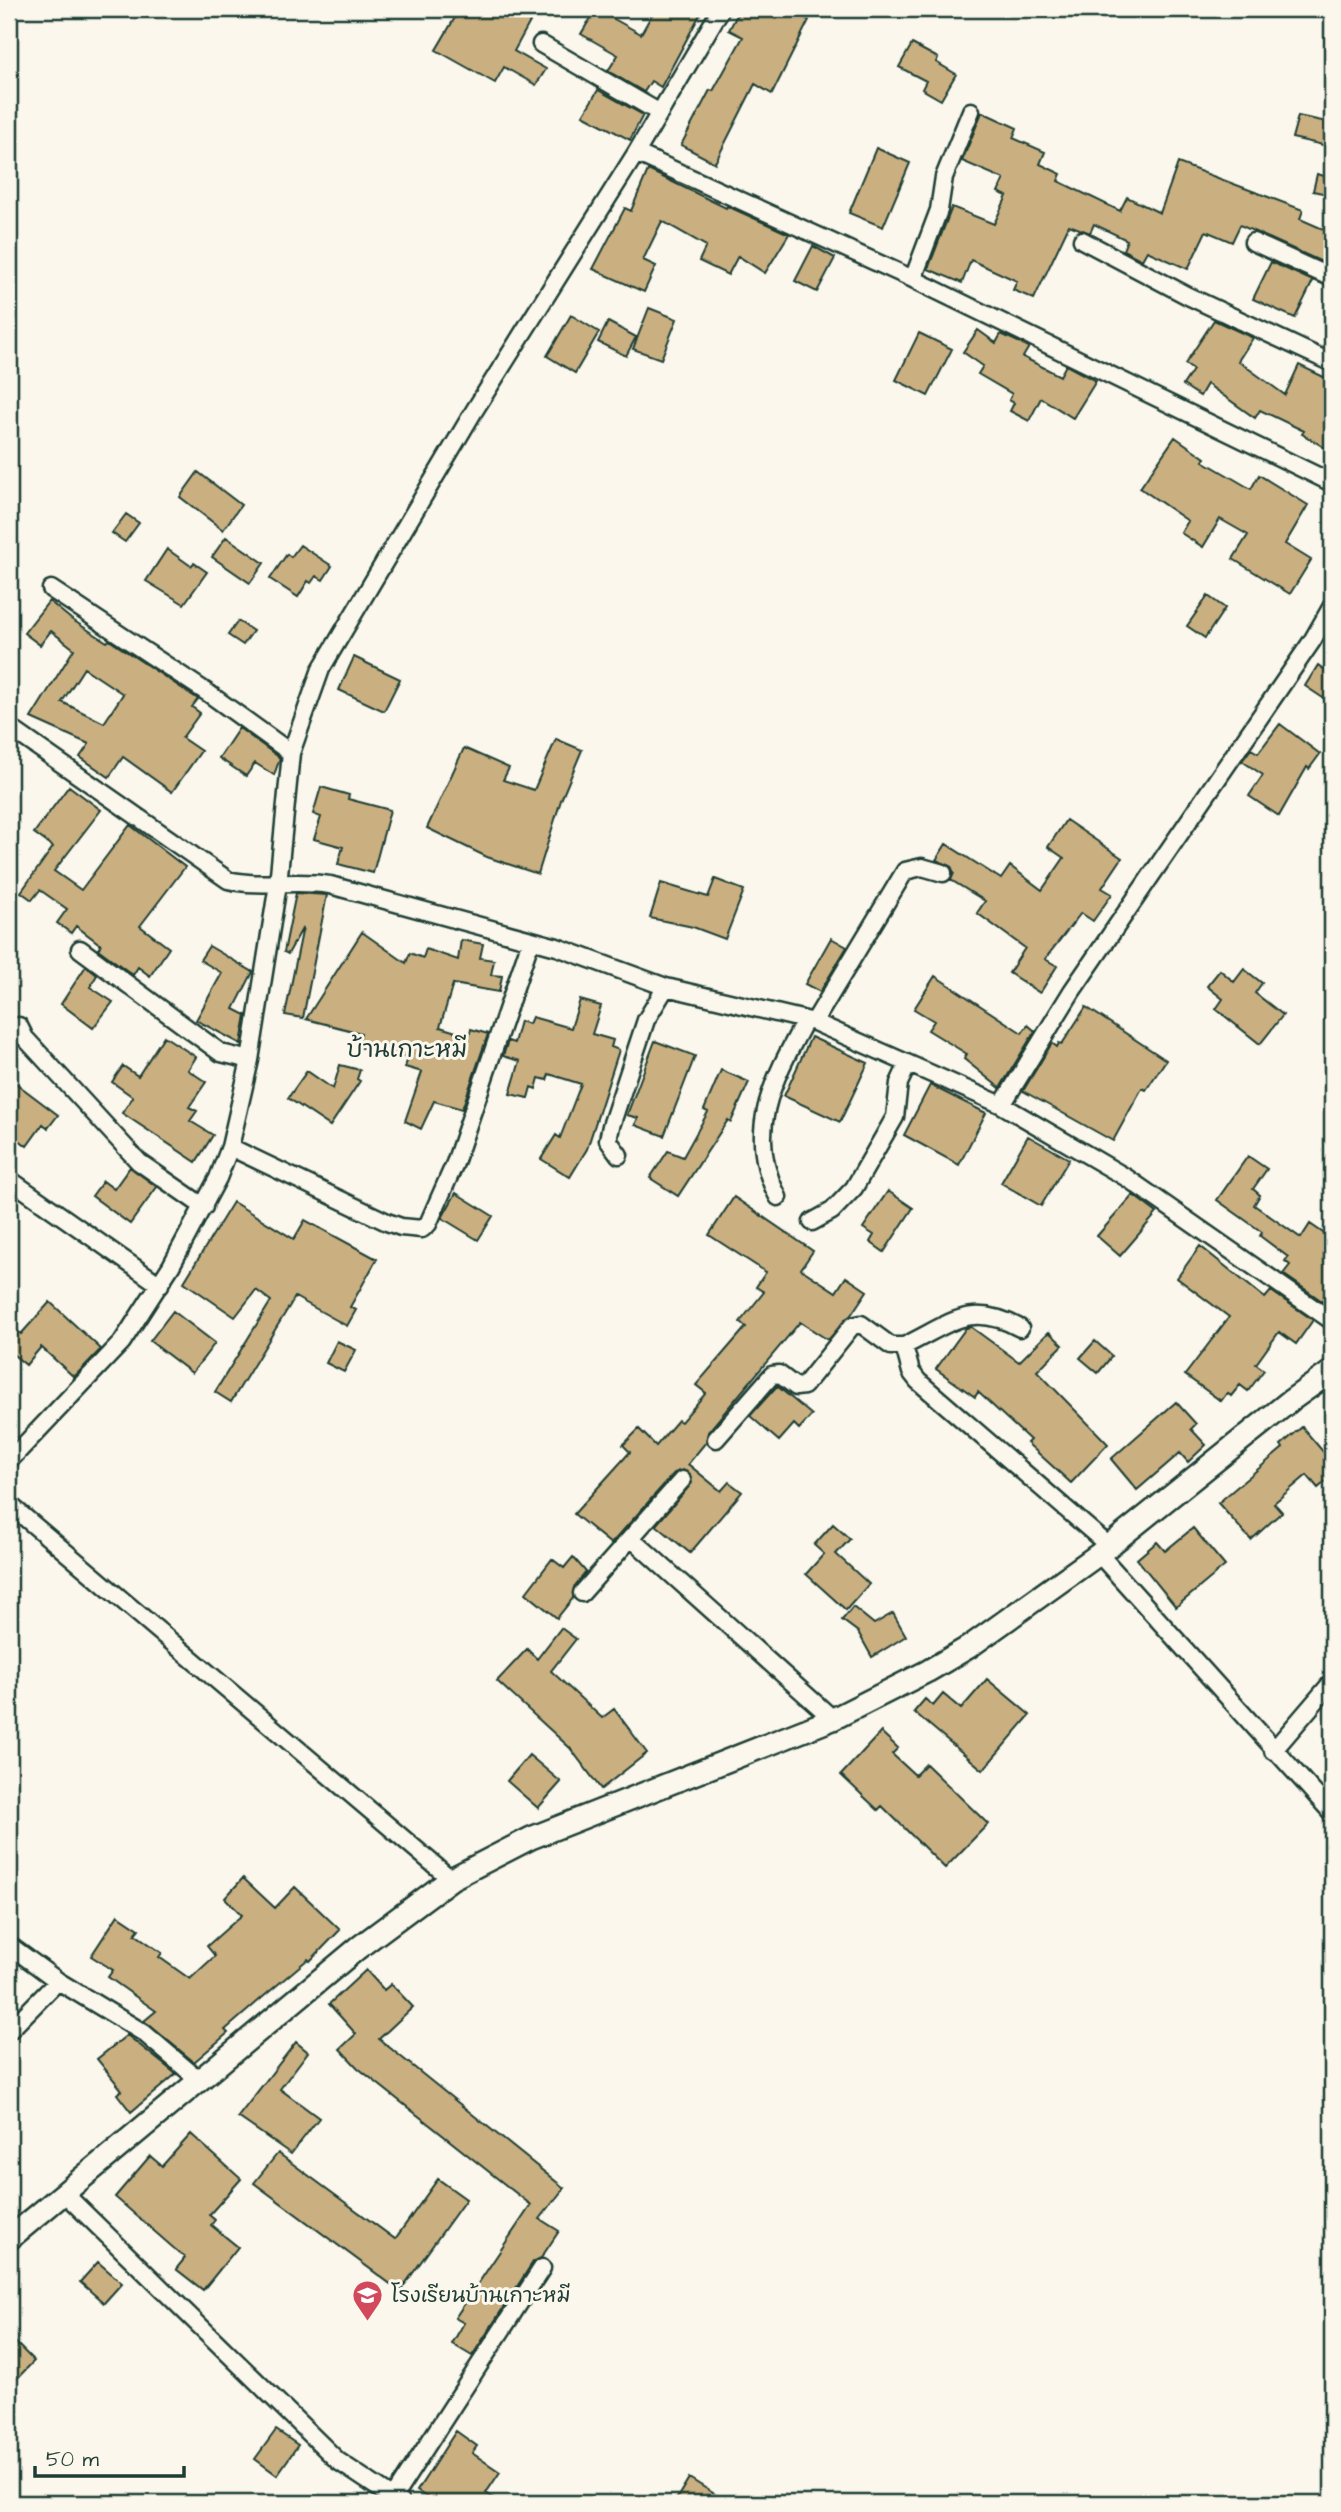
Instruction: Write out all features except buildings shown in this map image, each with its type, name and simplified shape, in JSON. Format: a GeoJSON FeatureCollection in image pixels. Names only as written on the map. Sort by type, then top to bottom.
{"type":"FeatureCollection","features":[{"type":"Feature","properties":{"kind":"street"},"geometry":{"type":"LineString","coordinates":[[9,1461],[115,1352],[160,1285],[204,1207],[230,1147],[250,1059],[278,884],[291,753],[309,698],[330,651],[474,411],[636,153],[716,10]]}},
{"type":"Feature","properties":{"kind":"street"},"geometry":{"type":"LineString","coordinates":[[541,44],[660,113]]}},
{"type":"Feature","properties":{"kind":"street"},"geometry":{"type":"LineString","coordinates":[[913,279],[939,209],[944,177],[971,111]]}},
{"type":"Feature","properties":{"kind":"street"},"geometry":{"type":"LineString","coordinates":[[636,153],[913,279],[1332,483]]}},
{"type":"Feature","properties":{"kind":"street"},"geometry":{"type":"LineString","coordinates":[[1082,240],[1188,296],[1332,363]]}},
{"type":"Feature","properties":{"kind":"street"},"geometry":{"type":"LineString","coordinates":[[1253,242],[1332,278]]}},
{"type":"Feature","properties":{"kind":"street"},"geometry":{"type":"LineString","coordinates":[[51,589],[208,693],[291,753]]}},
{"type":"Feature","properties":{"kind":"street"},"geometry":{"type":"LineString","coordinates":[[1002,1105],[1072,990],[1312,641],[1332,606]]}},
{"type":"Feature","properties":{"kind":"street"},"geometry":{"type":"LineString","coordinates":[[9,727],[218,874],[250,885],[308,882],[330,885],[531,940],[666,987],[809,1021],[1002,1105],[1127,1178],[1332,1321]]}},
{"type":"Feature","properties":{"kind":"street"},"geometry":{"type":"LineString","coordinates":[[778,1197],[763,1159],[762,1129],[774,1082],[809,1021],[905,871],[922,867],[943,873]]}},
{"type":"Feature","properties":{"kind":"street"},"geometry":{"type":"LineString","coordinates":[[230,1147],[387,1222],[401,1227],[422,1229],[428,1224],[455,1163],[531,940]]}},
{"type":"Feature","properties":{"kind":"street"},"geometry":{"type":"LineString","coordinates":[[80,949],[221,1053],[250,1059]]}},
{"type":"Feature","properties":{"kind":"street"},"geometry":{"type":"LineString","coordinates":[[619,1155],[608,1140],[611,1126],[646,1020],[666,987]]}},
{"type":"Feature","properties":{"kind":"street"},"geometry":{"type":"LineString","coordinates":[[19,1026],[25,1038],[139,1162],[204,1207]]}},
{"type":"Feature","properties":{"kind":"street"},"geometry":{"type":"LineString","coordinates":[[812,1222],[832,1211],[854,1188],[895,1117],[899,1083],[908,1064]]}},
{"type":"Feature","properties":{"kind":"street"},"geometry":{"type":"LineString","coordinates":[[9,1179],[160,1285]]}},
{"type":"Feature","properties":{"kind":"street"},"geometry":{"type":"LineString","coordinates":[[716,1439],[772,1375],[779,1374],[796,1387],[812,1381],[856,1324],[891,1346],[904,1346],[972,1314],[997,1316],[1020,1328]]}},
{"type":"Feature","properties":{"kind":"street"},"geometry":{"type":"LineString","coordinates":[[904,1346],[911,1371],[918,1381],[1104,1550],[1273,1751],[1329,1803]]}},
{"type":"Feature","properties":{"kind":"street"},"geometry":{"type":"LineString","coordinates":[[9,2239],[358,1948],[451,1879],[531,1838],[833,1719],[969,1647],[1104,1550],[1290,1401],[1332,1371]]}},
{"type":"Feature","properties":{"kind":"street"},"geometry":{"type":"LineString","coordinates":[[582,1593],[682,1480]]}},
{"type":"Feature","properties":{"kind":"street"},"geometry":{"type":"LineString","coordinates":[[9,1504],[451,1879]]}},
{"type":"Feature","properties":{"kind":"street"},"geometry":{"type":"LineString","coordinates":[[631,1538],[833,1719]]}},
{"type":"Feature","properties":{"kind":"street"},"geometry":{"type":"LineString","coordinates":[[1273,1751],[1332,1682]]}},
{"type":"Feature","properties":{"kind":"street"},"geometry":{"type":"LineString","coordinates":[[9,1945],[58,1981],[127,2021],[199,2080]]}},
{"type":"Feature","properties":{"kind":"street"},"geometry":{"type":"LineString","coordinates":[[9,2031],[58,1981]]}},
{"type":"Feature","properties":{"kind":"street"},"geometry":{"type":"LineString","coordinates":[[64,2193],[338,2461],[397,2501],[542,2267]]}},
{"type":"Feature","properties":{"kind":"place","name":"โรงเรียนบ้านเกาะหมี"},"geometry":{"type":"Point","coordinates":[368,2322]}},
{"type":"Feature","properties":{"kind":"district","name":"บ้านเกาะหมี"},"geometry":{"type":"Point","coordinates":[407,1050]}}]}
